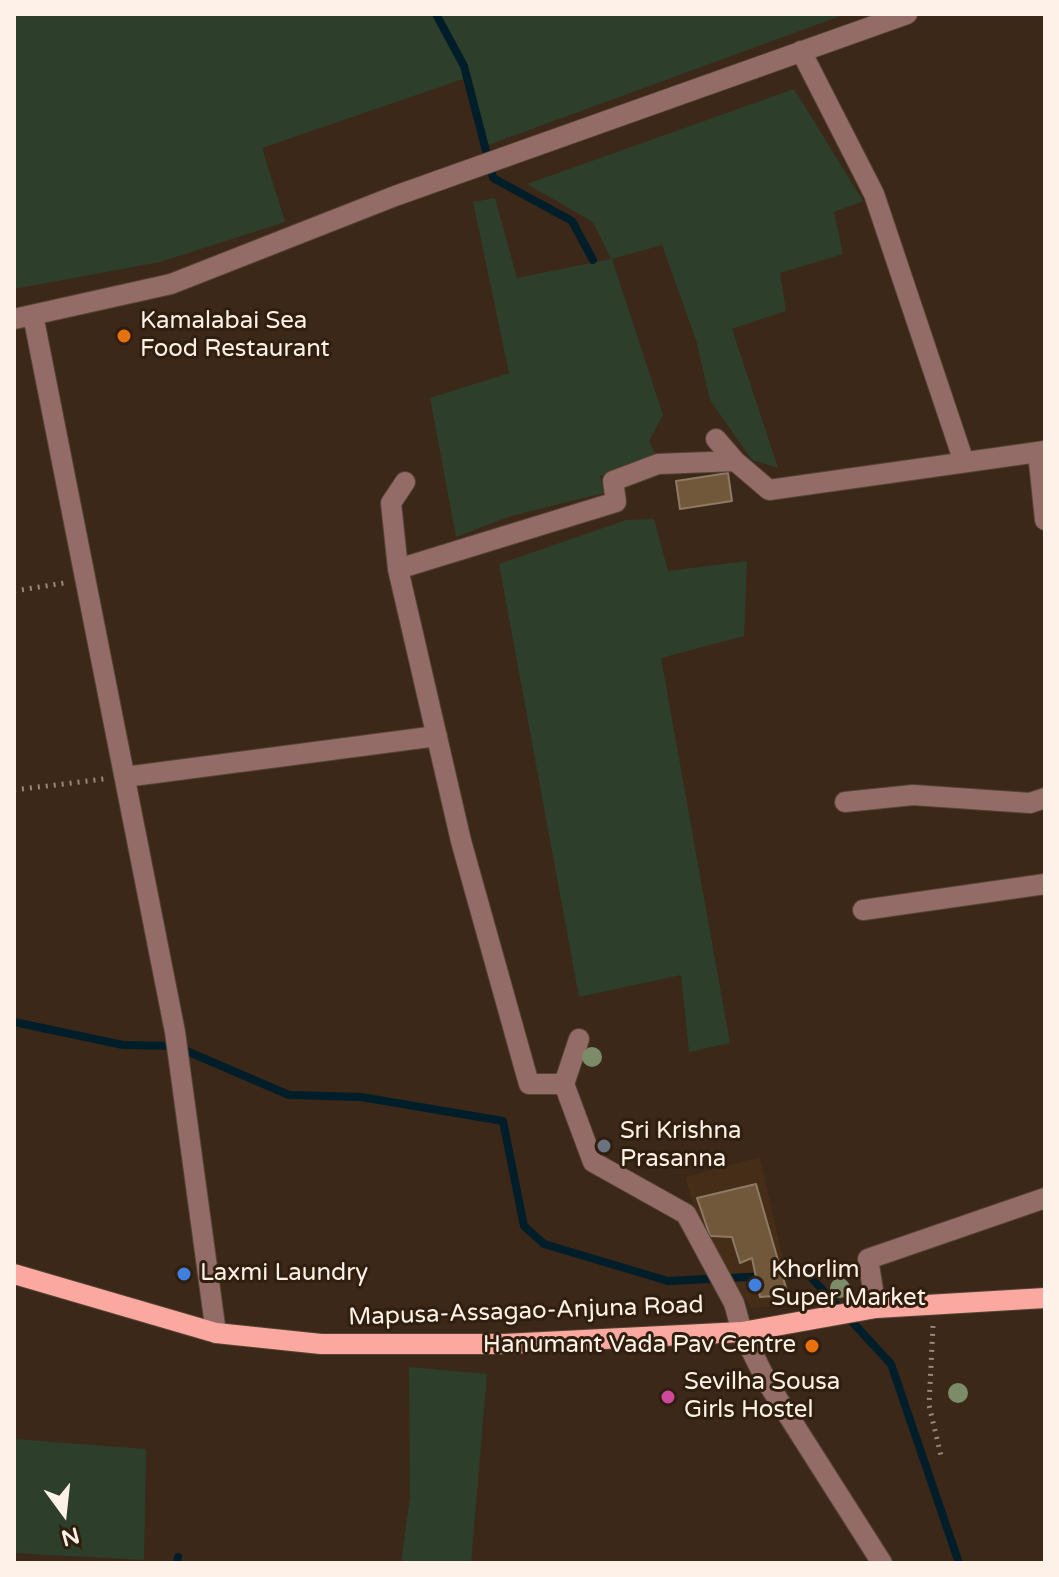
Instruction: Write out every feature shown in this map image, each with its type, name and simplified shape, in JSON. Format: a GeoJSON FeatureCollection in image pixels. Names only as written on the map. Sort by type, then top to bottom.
{"type":"FeatureCollection","features":[{"type":"Feature","properties":{"kind":"main road","name":"Mapusa-Assagao-Anjuna Road"},"geometry":{"type":"LineString","coordinates":[[14,1274],[216,1333],[294,1342],[434,1345],[742,1332],[876,1308],[1045,1298]]}},
{"type":"Feature","properties":{"kind":"street"},"geometry":{"type":"LineString","coordinates":[[216,1333],[175,1032],[86,579],[24,317],[171,284],[395,196],[907,14]]}},
{"type":"Feature","properties":{"kind":"street"},"geometry":{"type":"LineString","coordinates":[[801,51],[874,194],[964,462]]}},
{"type":"Feature","properties":{"kind":"street"},"geometry":{"type":"LineString","coordinates":[[716,439],[735,461],[769,490],[1041,452],[1045,520]]}},
{"type":"Feature","properties":{"kind":"street"},"geometry":{"type":"LineString","coordinates":[[398,569],[616,502],[613,481],[658,464],[735,461]]}},
{"type":"Feature","properties":{"kind":"street"},"geometry":{"type":"LineString","coordinates":[[405,482],[391,503],[398,569],[461,841],[529,1084],[564,1084]]}},
{"type":"Feature","properties":{"kind":"street"},"geometry":{"type":"LineString","coordinates":[[125,777],[437,736]]}},
{"type":"Feature","properties":{"kind":"street"},"geometry":{"type":"LineString","coordinates":[[845,802],[913,795],[1030,803],[1045,798]]}},
{"type":"Feature","properties":{"kind":"street"},"geometry":{"type":"LineString","coordinates":[[863,910],[1045,884]]}},
{"type":"Feature","properties":{"kind":"street"},"geometry":{"type":"LineString","coordinates":[[579,1039],[564,1084],[593,1162],[686,1214],[734,1303],[742,1332],[767,1382],[882,1563]]}},
{"type":"Feature","properties":{"kind":"street"},"geometry":{"type":"LineString","coordinates":[[876,1308],[868,1259],[1045,1198]]}},
{"type":"Feature","properties":{"kind":"path"},"geometry":{"type":"LineString","coordinates":[[14,591],[86,579]]}},
{"type":"Feature","properties":{"kind":"path"},"geometry":{"type":"LineString","coordinates":[[14,790],[125,777]]}},
{"type":"Feature","properties":{"kind":"path"},"geometry":{"type":"LineString","coordinates":[[934,1305],[929,1405],[941,1456]]}},
{"type":"Feature","properties":{"kind":"shaded area"},"geometry":{"type":"Polygon","coordinates":[[[760,1157],[792,1305],[751,1308],[702,1233],[685,1177],[760,1157]]]}},
{"type":"Feature","properties":{"kind":"green space"},"geometry":{"type":"Polygon","coordinates":[[[14,14],[846,14],[488,145],[466,78],[262,148],[285,222],[160,262],[14,289],[14,14]]]}},
{"type":"Feature","properties":{"kind":"green space"},"geometry":{"type":"Polygon","coordinates":[[[794,89],[863,201],[834,212],[843,254],[780,273],[786,311],[732,329],[778,468],[752,460],[710,400],[696,340],[662,245],[612,259],[663,415],[649,441],[656,456],[600,476],[604,493],[511,516],[456,537],[430,398],[509,373],[473,202],[495,198],[517,278],[611,259],[593,222],[527,184],[794,89]]]}},
{"type":"Feature","properties":{"kind":"green space"},"geometry":{"type":"Polygon","coordinates":[[[654,519],[668,571],[747,561],[744,636],[661,658],[730,1043],[689,1052],[681,975],[579,997],[499,564],[626,520],[654,519]]]}},
{"type":"Feature","properties":{"kind":"green space"},"geometry":{"type":"Polygon","coordinates":[[[409,1367],[487,1374],[471,1563],[401,1563],[410,1497],[409,1367]]]}},
{"type":"Feature","properties":{"kind":"green space"},"geometry":{"type":"Polygon","coordinates":[[[14,1439],[146,1449],[144,1560],[14,1553],[14,1439]]]}},
{"type":"Feature","properties":{"kind":"building"},"geometry":{"type":"Polygon","coordinates":[[[728,473],[732,501],[680,509],[676,481],[728,473]]]}},
{"type":"Feature","properties":{"kind":"building"},"geometry":{"type":"Polygon","coordinates":[[[756,1184],[788,1295],[760,1297],[752,1258],[740,1263],[732,1237],[710,1236],[697,1198],[756,1184]]]}},
{"type":"Feature","properties":{"kind":"waterway"},"geometry":{"type":"LineString","coordinates":[[436,14],[464,66],[493,178],[572,221],[593,260]]}},
{"type":"Feature","properties":{"kind":"waterway"},"geometry":{"type":"LineString","coordinates":[[14,1022],[123,1045],[175,1046],[289,1095],[361,1097],[503,1121],[524,1226],[544,1244],[668,1281],[808,1274],[891,1364],[959,1563]]}},
{"type":"Feature","properties":{"kind":"waterway"},"geometry":{"type":"LineString","coordinates":[[177,1563],[178,1557]]}},
{"type":"Feature","properties":{"kind":"place","name":"Kamalabai Sea Food Restaurant"},"geometry":{"type":"Point","coordinates":[124,336]}},
{"type":"Feature","properties":{"kind":"place","name":"Sri Krishna Prasanna"},"geometry":{"type":"Point","coordinates":[604,1146]}},
{"type":"Feature","properties":{"kind":"place","name":"Laxmi Laundry"},"geometry":{"type":"Point","coordinates":[184,1274]}},
{"type":"Feature","properties":{"kind":"place","name":"Khorlim Super Market"},"geometry":{"type":"Point","coordinates":[755,1285]}},
{"type":"Feature","properties":{"kind":"place","name":"Hanumant Vada Pav Centre"},"geometry":{"type":"Point","coordinates":[812,1346]}},
{"type":"Feature","properties":{"kind":"place","name":"Sevilha Sousa Girls Hostel"},"geometry":{"type":"Point","coordinates":[668,1397]}}]}
